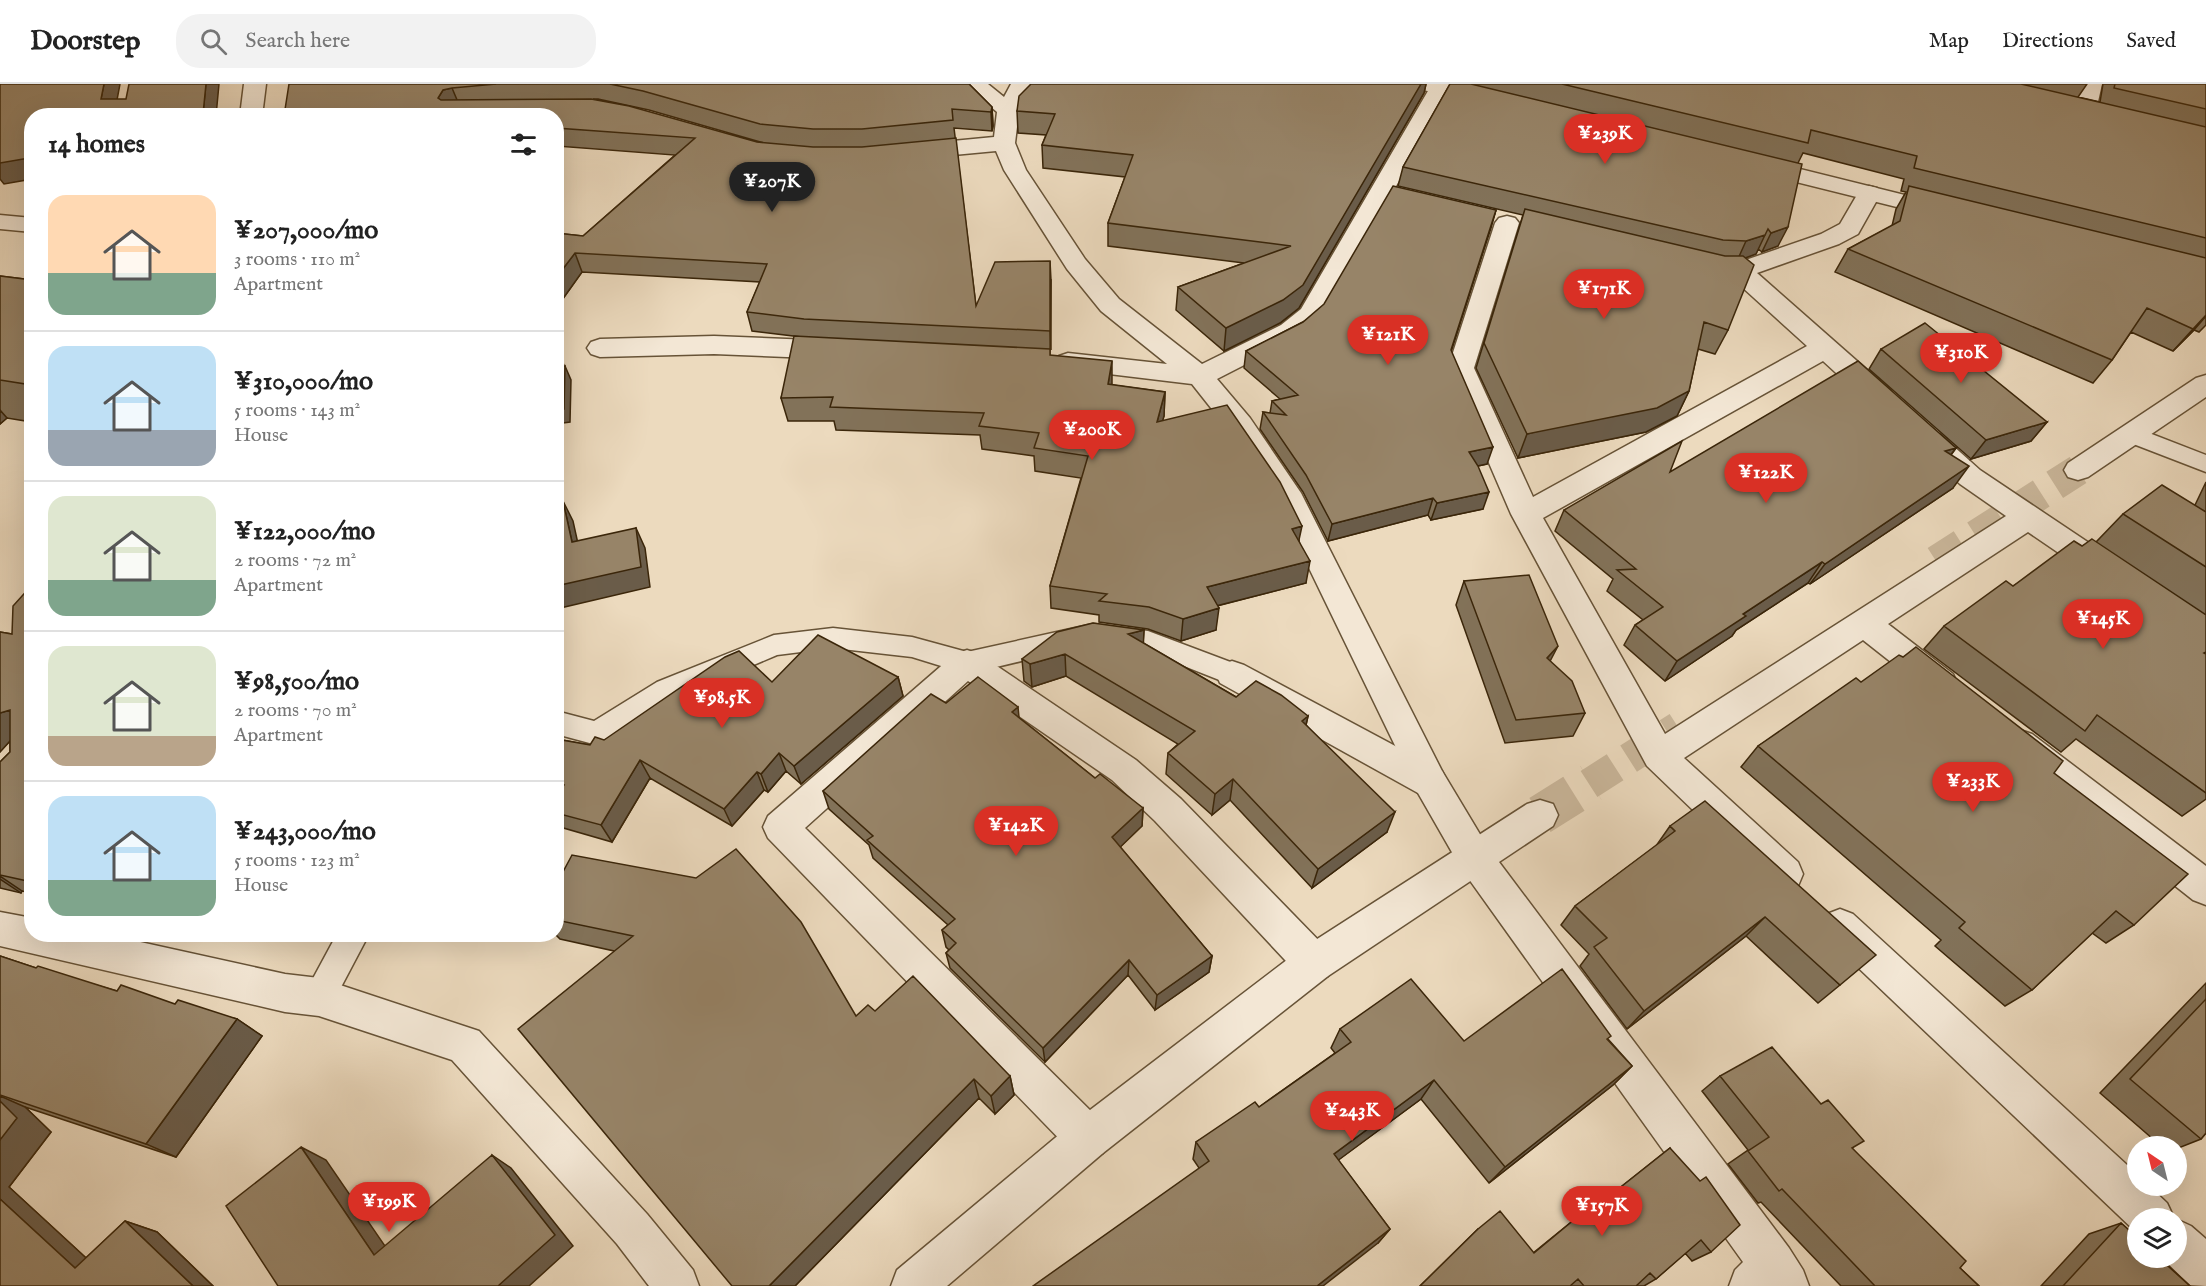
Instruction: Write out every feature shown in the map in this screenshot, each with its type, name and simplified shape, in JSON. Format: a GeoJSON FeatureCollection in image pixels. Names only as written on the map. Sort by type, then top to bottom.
{"type":"FeatureCollection","features":[{"type":"Feature","properties":{"kind":"street"},"geometry":{"type":"LineString","coordinates":[[252,108],[255,84]]}},
{"type":"Feature","properties":{"kind":"street"},"geometry":{"type":"LineString","coordinates":[[975,84],[1008,110]]}},
{"type":"Feature","properties":{"kind":"street"},"geometry":{"type":"LineString","coordinates":[[1022,84],[1008,110],[1004,143],[1016,170],[1070,254],[1103,297],[1200,376],[1240,425],[1291,500],[1430,782],[1474,857],[1770,1279]]}},
{"type":"Feature","properties":{"kind":"street"},"geometry":{"type":"LineString","coordinates":[[2084,115],[2091,84]]}},
{"type":"Feature","properties":{"kind":"street"},"geometry":{"type":"LineString","coordinates":[[1045,360],[1200,376],[1290,331],[1311,314],[1391,195],[1437,85],[1510,105]]}},
{"type":"Feature","properties":{"kind":"street"},"geometry":{"type":"LineString","coordinates":[[2062,110],[2106,121]]}},
{"type":"Feature","properties":{"kind":"street"},"geometry":{"type":"LineString","coordinates":[[889,154],[1004,143]]}},
{"type":"Feature","properties":{"kind":"street"},"geometry":{"type":"LineString","coordinates":[[1730,159],[1962,216]]}},
{"type":"Feature","properties":{"kind":"street"},"geometry":{"type":"LineString","coordinates":[[1702,267],[1739,271],[1830,239],[1849,228],[1869,193]]}},
{"type":"Feature","properties":{"kind":"street"},"geometry":{"type":"LineString","coordinates":[[1507,223],[1461,368],[1526,514],[1659,756],[2141,1208]]}},
{"type":"Feature","properties":{"kind":"street"},"geometry":{"type":"LineString","coordinates":[[1739,271],[1970,477],[2124,582]]}},
{"type":"Feature","properties":{"kind":"street"},"geometry":{"type":"LineString","coordinates":[[600,348],[714,345],[859,351]]}},
{"type":"Feature","properties":{"kind":"street"},"geometry":{"type":"LineString","coordinates":[[1526,514],[1826,348]]}},
{"type":"Feature","properties":{"kind":"street"},"geometry":{"type":"LineString","coordinates":[[2078,470],[2206,384]]}},
{"type":"Feature","properties":{"kind":"street"},"geometry":{"type":"LineString","coordinates":[[1659,756],[2028,517]]}},
{"type":"Feature","properties":{"kind":"street"},"geometry":{"type":"LineString","coordinates":[[1864,623],[1966,702]]}},
{"type":"Feature","properties":{"kind":"street"},"geometry":{"type":"LineString","coordinates":[[1088,1138],[781,827],[967,663],[1124,770],[1168,810],[1314,963]]}},
{"type":"Feature","properties":{"kind":"street"},"geometry":{"type":"LineString","coordinates":[[1232,674],[1430,782]]}},
{"type":"Feature","properties":{"kind":"street"},"geometry":{"type":"LineString","coordinates":[[1994,723],[2206,888]]}},
{"type":"Feature","properties":{"kind":"street"},"geometry":{"type":"LineString","coordinates":[[913,1286],[1088,1138],[1314,963],[1540,815]]}},
{"type":"Feature","properties":{"kind":"street"},"geometry":{"type":"LineString","coordinates":[[0,929],[24,934]]}},
{"type":"Feature","properties":{"kind":"street"},"geometry":{"type":"LineString","coordinates":[[58,942],[285,993],[319,997],[465,1045],[632,1229],[677,1286]]}},
{"type":"Feature","properties":{"kind":"street"},"geometry":{"type":"LineString","coordinates":[[2187,1251],[2206,1269]]}},
{"type":"Feature","properties":{"kind":"lane"},"geometry":{"type":"LineString","coordinates":[[2131,434],[2206,464]]}},
{"type":"Feature","properties":{"kind":"lane"},"geometry":{"type":"LineString","coordinates":[[564,724],[597,733],[667,690],[774,645],[833,638],[912,647],[967,663],[1093,634],[1148,641],[1232,674]]}},
{"type":"Feature","properties":{"kind":"lane"},"geometry":{"type":"LineString","coordinates":[[319,997],[350,942]]}},
{"type":"Feature","properties":{"kind":"building"},"geometry":{"type":"Polygon","coordinates":[[[0,84],[104,84],[101,99],[126,99],[129,84],[206,84],[204,108],[24,108],[24,159],[0,163],[0,84]]]}},
{"type":"Feature","properties":{"kind":"building"},"geometry":{"type":"Polygon","coordinates":[[[289,84],[496,84],[443,90],[438,98],[441,100],[591,99],[629,106],[757,142],[813,147],[862,147],[956,138],[976,306],[995,262],[1050,261],[1050,331],[804,319],[747,312],[767,264],[575,253],[564,267],[564,234],[583,236],[695,138],[564,129],[564,108],[285,108],[289,84]]]}},
{"type":"Feature","properties":{"kind":"building"},"geometry":{"type":"Polygon","coordinates":[[[610,84],[969,84],[992,107],[991,112],[952,109],[953,120],[862,129],[813,129],[760,124],[610,84]]]}},
{"type":"Feature","properties":{"kind":"building"},"geometry":{"type":"Polygon","coordinates":[[[1031,84],[1421,84],[1303,285],[1283,300],[1226,328],[1178,287],[1291,246],[1108,223],[1133,155],[1042,145],[1055,114],[1017,111],[1019,96],[1031,84]]]}},
{"type":"Feature","properties":{"kind":"building"},"geometry":{"type":"Polygon","coordinates":[[[1450,84],[1471,84],[1802,164],[1788,227],[1771,233],[1768,229],[1765,235],[1746,241],[1723,240],[1403,167],[1450,84]]]}},
{"type":"Feature","properties":{"kind":"building"},"geometry":{"type":"Polygon","coordinates":[[[1562,84],[2021,84],[2206,127],[2206,238],[1914,168],[1917,156],[1811,130],[1808,143],[1562,84]]]}},
{"type":"Feature","properties":{"kind":"building"},"geometry":{"type":"Polygon","coordinates":[[[2115,84],[2206,84],[2206,109],[2114,88],[2115,84]]]}},
{"type":"Feature","properties":{"kind":"building"},"geometry":{"type":"Polygon","coordinates":[[[1393,186],[1496,210],[1451,350],[1493,447],[1469,452],[1489,492],[1437,503],[1433,498],[1332,524],[1306,475],[1263,412],[1286,415],[1272,401],[1298,395],[1246,351],[1303,322],[1324,304],[1393,186]]]}},
{"type":"Feature","properties":{"kind":"building"},"geometry":{"type":"Polygon","coordinates":[[[1909,186],[2206,258],[2206,315],[2193,329],[2147,308],[2112,360],[1848,249],[1900,221],[1909,186]]]}},
{"type":"Feature","properties":{"kind":"building"},"geometry":{"type":"Polygon","coordinates":[[[1525,209],[1725,256],[1743,256],[1754,265],[1728,330],[1704,322],[1689,391],[1657,408],[1527,434],[1484,343],[1525,209]]]}},
{"type":"Feature","properties":{"kind":"building"},"geometry":{"type":"Polygon","coordinates":[[[0,276],[24,279],[24,384],[0,380],[0,276]]]}},
{"type":"Feature","properties":{"kind":"building"},"geometry":{"type":"Polygon","coordinates":[[[1925,323],[2047,422],[1986,440],[1881,349],[1925,323]]]}},
{"type":"Feature","properties":{"kind":"building"},"geometry":{"type":"Polygon","coordinates":[[[794,336],[1050,349],[1050,355],[1112,361],[1108,384],[1165,392],[1157,422],[1227,405],[1280,482],[1302,526],[1292,529],[1310,561],[1207,587],[1219,608],[1183,619],[1149,607],[1099,601],[1107,594],[1050,586],[1088,456],[1034,448],[1039,433],[979,426],[984,413],[830,407],[833,397],[781,398],[794,336]]]}},
{"type":"Feature","properties":{"kind":"building"},"geometry":{"type":"Polygon","coordinates":[[[1858,361],[1956,448],[1945,451],[1969,466],[1825,564],[1822,562],[1743,614],[1746,616],[1677,661],[1635,625],[1663,607],[1617,570],[1636,569],[1564,510],[1682,441],[1670,472],[1858,361]]]}},
{"type":"Feature","properties":{"kind":"building"},"geometry":{"type":"Polygon","coordinates":[[[2162,485],[2206,512],[2206,567],[2123,514],[2162,485]]]}},
{"type":"Feature","properties":{"kind":"building"},"geometry":{"type":"Polygon","coordinates":[[[564,506],[572,542],[636,528],[641,567],[564,584],[564,506]]]}},
{"type":"Feature","properties":{"kind":"building"},"geometry":{"type":"Polygon","coordinates":[[[2092,539],[2206,615],[2206,652],[2204,653],[2206,654],[2206,793],[2097,715],[2085,731],[1944,626],[2006,581],[2013,586],[2074,541],[2082,546],[2092,539]]]}},
{"type":"Feature","properties":{"kind":"building"},"geometry":{"type":"Polygon","coordinates":[[[1529,575],[1558,646],[1547,658],[1572,681],[1585,713],[1516,720],[1464,581],[1529,575]]]}},
{"type":"Feature","properties":{"kind":"building"},"geometry":{"type":"Polygon","coordinates":[[[24,594],[24,880],[0,875],[0,762],[10,752],[10,710],[0,713],[0,632],[12,634],[13,606],[24,594]]]}},
{"type":"Feature","properties":{"kind":"building"},"geometry":{"type":"Polygon","coordinates":[[[1093,623],[1144,630],[1128,634],[1236,697],[1256,681],[1281,695],[1308,716],[1302,721],[1395,812],[1318,869],[1233,779],[1215,794],[1168,753],[1195,731],[1065,654],[1030,664],[1022,659],[1057,632],[1093,623]]]}},
{"type":"Feature","properties":{"kind":"building"},"geometry":{"type":"Polygon","coordinates":[[[818,635],[898,677],[794,766],[779,753],[761,774],[757,772],[724,809],[640,760],[601,825],[564,815],[564,740],[590,745],[595,737],[604,740],[725,657],[739,651],[772,682],[818,635]]]}},
{"type":"Feature","properties":{"kind":"building"},"geometry":{"type":"Polygon","coordinates":[[[1916,647],[2063,761],[2054,773],[2188,874],[2134,925],[2116,911],[2032,990],[1959,928],[1965,922],[1758,746],[1856,678],[1861,682],[1899,655],[1903,657],[1916,647]]]}},
{"type":"Feature","properties":{"kind":"building"},"geometry":{"type":"Polygon","coordinates":[[[978,677],[1018,707],[1012,712],[1095,778],[1100,774],[1143,808],[1112,837],[1212,956],[1157,995],[1129,960],[1043,1048],[946,953],[956,943],[942,930],[955,919],[867,840],[873,836],[823,791],[931,694],[946,703],[978,677]]]}},
{"type":"Feature","properties":{"kind":"building"},"geometry":{"type":"Polygon","coordinates":[[[1705,801],[1876,955],[1840,985],[1765,917],[1644,1011],[1594,947],[1607,938],[1575,906],[1675,831],[1670,826],[1705,801]]]}},
{"type":"Feature","properties":{"kind":"building"},"geometry":{"type":"Polygon","coordinates":[[[736,849],[801,922],[856,1016],[868,1005],[875,1011],[913,976],[1010,1076],[991,1096],[974,1079],[769,1286],[732,1286],[518,1029],[633,936],[564,922],[564,870],[572,855],[696,878],[736,849]]]}},
{"type":"Feature","properties":{"kind":"building"},"geometry":{"type":"Polygon","coordinates":[[[0,956],[117,991],[121,985],[175,1004],[178,1000],[237,1019],[146,1144],[0,1095],[0,956]]]}},
{"type":"Feature","properties":{"kind":"building"},"geometry":{"type":"Polygon","coordinates":[[[1562,969],[1611,1036],[1607,1039],[1632,1066],[1505,1167],[1434,1080],[1334,1154],[1390,1229],[1317,1286],[1033,1286],[1209,1161],[1196,1142],[1255,1102],[1259,1107],[1351,1042],[1340,1029],[1411,979],[1464,1041],[1562,969]]]}},
{"type":"Feature","properties":{"kind":"building"},"geometry":{"type":"Polygon","coordinates":[[[2206,999],[2206,1133],[2201,1139],[2130,1079],[2206,999]]]}},
{"type":"Feature","properties":{"kind":"building"},"geometry":{"type":"Polygon","coordinates":[[[1772,1047],[1821,1104],[1828,1100],[1864,1141],[1852,1148],[1966,1261],[1960,1268],[1979,1286],[1875,1286],[1782,1189],[1779,1191],[1748,1151],[1769,1137],[1720,1076],[1772,1047]]]}},
{"type":"Feature","properties":{"kind":"building"},"geometry":{"type":"Polygon","coordinates":[[[0,1101],[17,1118],[0,1140],[0,1101]]]}},
{"type":"Feature","properties":{"kind":"building"},"geometry":{"type":"Polygon","coordinates":[[[301,1147],[374,1255],[492,1155],[555,1235],[498,1286],[278,1286],[226,1206],[301,1147]]]}},
{"type":"Feature","properties":{"kind":"building"},"geometry":{"type":"Polygon","coordinates":[[[1670,1148],[1700,1181],[1706,1177],[1740,1225],[1711,1252],[1701,1240],[1656,1279],[1650,1273],[1636,1286],[1584,1286],[1578,1279],[1570,1286],[1420,1286],[1478,1229],[1500,1211],[1534,1253],[1581,1214],[1583,1217],[1670,1148]]]}},
{"type":"Feature","properties":{"kind":"building"},"geometry":{"type":"Polygon","coordinates":[[[0,1199],[75,1268],[125,1221],[193,1286],[0,1286],[0,1199]]]}},
{"type":"Feature","properties":{"kind":"building"},"geometry":{"type":"Polygon","coordinates":[[[2121,1223],[2127,1228],[2127,1268],[2170,1268],[2190,1286],[2063,1286],[2121,1223]]]}},
{"type":"Feature","properties":{"kind":"tunnel"},"geometry":{"type":"LineString","coordinates":[[1936,561],[2078,470]]}},
{"type":"Feature","properties":{"kind":"tunnel"},"geometry":{"type":"LineString","coordinates":[[1589,784],[1678,727]]}},
{"type":"Feature","properties":{"kind":"tunnel"},"geometry":{"type":"LineString","coordinates":[[1540,815],[1591,783]]}}]}
